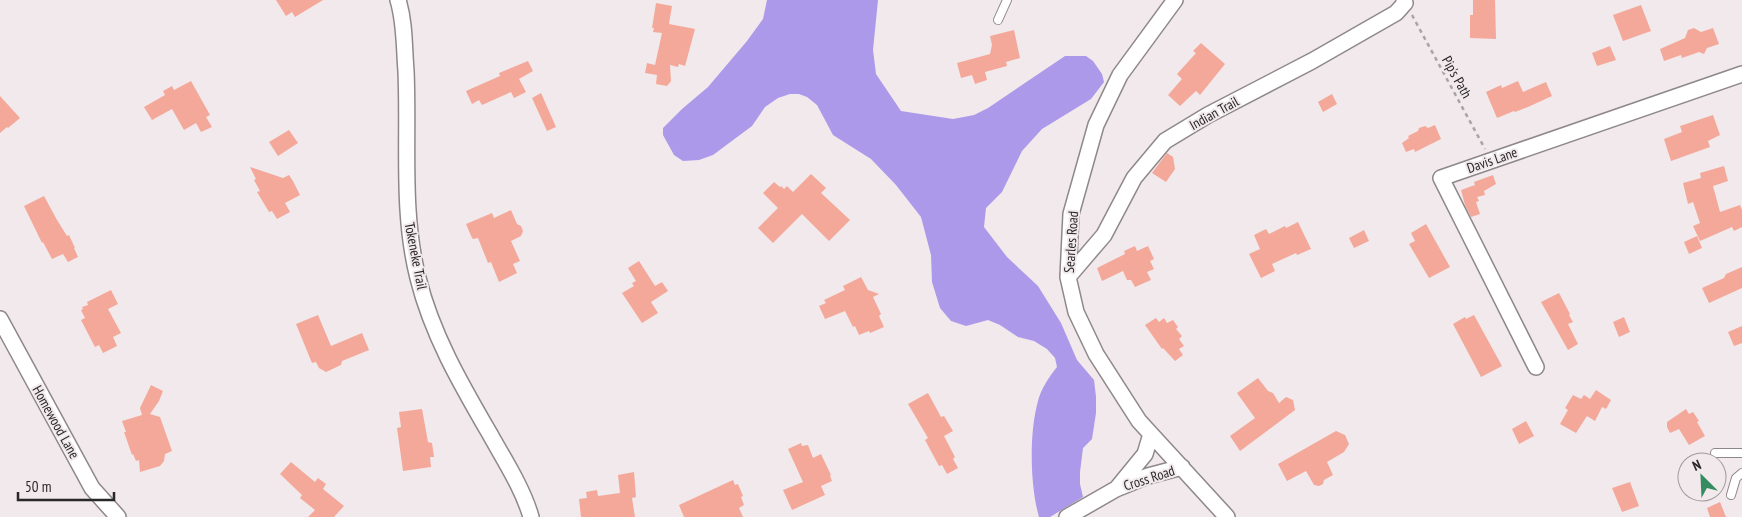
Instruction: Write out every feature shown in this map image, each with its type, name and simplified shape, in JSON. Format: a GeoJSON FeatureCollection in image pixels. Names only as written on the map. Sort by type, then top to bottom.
{"type":"FeatureCollection","features":[{"type":"Feature","properties":{"kind":"street","name":"Tokeneke Trail"},"geometry":{"type":"LineString","coordinates":[[398,0],[403,18],[406,77],[408,225],[418,279],[437,334],[452,369],[502,455],[528,507],[531,517]]}},
{"type":"Feature","properties":{"kind":"street","name":"Searles Road"},"geometry":{"type":"LineString","coordinates":[[1175,0],[1120,74],[1096,125],[1071,214],[1068,277],[1076,312],[1096,354],[1139,421],[1227,517]]}},
{"type":"Feature","properties":{"kind":"street","name":"Indian Trail"},"geometry":{"type":"LineString","coordinates":[[1068,277],[1104,235],[1134,178],[1166,141],[1208,115],[1312,61],[1396,14],[1405,2]]}},
{"type":"Feature","properties":{"kind":"street","name":"Davis Lane"},"geometry":{"type":"LineString","coordinates":[[1536,367],[1441,178],[1742,74]]}},
{"type":"Feature","properties":{"kind":"street","name":"Homewood Lane"},"geometry":{"type":"LineString","coordinates":[[0,320],[92,488],[118,517]]}},
{"type":"Feature","properties":{"kind":"street","name":"Cross Road"},"geometry":{"type":"LineString","coordinates":[[1116,489],[1146,454],[1151,434]]}},
{"type":"Feature","properties":{"kind":"street","name":"Cross Road"},"geometry":{"type":"LineString","coordinates":[[1073,514],[1116,489],[1148,476],[1182,467]]}},
{"type":"Feature","properties":{"kind":"lane"},"geometry":{"type":"LineString","coordinates":[[998,20],[1007,0]]}},
{"type":"Feature","properties":{"kind":"lane"},"geometry":{"type":"LineString","coordinates":[[1727,453],[1742,453]]}},
{"type":"Feature","properties":{"kind":"lane"},"geometry":{"type":"LineString","coordinates":[[1732,495],[1736,478],[1742,473]]}},
{"type":"Feature","properties":{"kind":"path","name":"Pip's Path"},"geometry":{"type":"LineString","coordinates":[[1405,2],[1491,160]]}},
{"type":"Feature","properties":{"kind":"shaded area"},"geometry":{"type":"Polygon","coordinates":[[[767,0],[878,0],[873,50],[876,74],[901,111],[953,119],[974,115],[988,108],[1065,56],[1086,56],[1093,61],[1102,74],[1104,82],[1091,99],[1042,129],[1022,151],[1002,192],[986,208],[984,227],[1007,257],[1038,286],[1061,323],[1077,360],[1094,380],[1096,413],[1092,439],[1083,448],[1080,472],[1083,497],[1050,517],[1039,517],[1032,475],[1032,444],[1038,401],[1046,383],[1057,367],[1055,358],[1047,349],[1034,341],[1018,337],[1000,325],[988,320],[966,326],[951,321],[940,308],[932,282],[931,255],[921,217],[896,185],[871,159],[833,135],[817,105],[807,97],[799,94],[790,94],[778,98],[765,107],[752,126],[713,155],[699,160],[683,161],[674,155],[663,135],[663,128],[708,87],[747,41],[763,19],[767,0]]]}},
{"type":"Feature","properties":{"kind":"building"},"geometry":{"type":"Polygon","coordinates":[[[276,0],[323,0],[295,17],[292,12],[286,16],[276,0]]]}},
{"type":"Feature","properties":{"kind":"building"},"geometry":{"type":"Polygon","coordinates":[[[1473,0],[1495,0],[1496,39],[1470,38],[1470,15],[1473,15],[1473,0]]]}},
{"type":"Feature","properties":{"kind":"building"},"geometry":{"type":"Polygon","coordinates":[[[656,3],[672,6],[669,24],[695,29],[685,66],[679,64],[678,67],[670,65],[671,81],[667,86],[656,84],[657,75],[645,73],[647,63],[655,65],[662,33],[653,32],[654,28],[652,28],[656,3]]]}},
{"type":"Feature","properties":{"kind":"building"},"geometry":{"type":"Polygon","coordinates":[[[1641,5],[1651,31],[1623,41],[1613,15],[1641,5]]]}},
{"type":"Feature","properties":{"kind":"building"},"geometry":{"type":"Polygon","coordinates":[[[1694,28],[1701,32],[1713,28],[1719,44],[1707,48],[1704,54],[1699,52],[1682,58],[1681,55],[1664,61],[1660,49],[1685,38],[1688,30],[1694,28]]]}},
{"type":"Feature","properties":{"kind":"building"},"geometry":{"type":"Polygon","coordinates":[[[1014,30],[1020,58],[1006,62],[1007,66],[985,72],[987,80],[975,84],[972,75],[961,78],[957,63],[990,54],[992,45],[990,36],[1014,30]]]}},
{"type":"Feature","properties":{"kind":"building"},"geometry":{"type":"Polygon","coordinates":[[[1201,43],[1225,64],[1200,95],[1196,91],[1180,106],[1168,95],[1182,79],[1177,74],[1196,53],[1193,51],[1201,43]]]}},
{"type":"Feature","properties":{"kind":"building"},"geometry":{"type":"Polygon","coordinates":[[[1610,46],[1616,60],[1597,66],[1592,53],[1610,46]]]}},
{"type":"Feature","properties":{"kind":"building"},"geometry":{"type":"Polygon","coordinates":[[[528,61],[533,71],[519,79],[526,92],[514,98],[511,92],[482,105],[479,100],[472,104],[466,91],[500,76],[499,73],[528,61]]]}},
{"type":"Feature","properties":{"kind":"building"},"geometry":{"type":"Polygon","coordinates":[[[191,81],[210,115],[206,117],[212,127],[201,132],[196,123],[184,130],[172,109],[152,120],[144,107],[165,95],[163,91],[172,86],[174,90],[191,81]]]}},
{"type":"Feature","properties":{"kind":"building"},"geometry":{"type":"Polygon","coordinates":[[[1518,81],[1523,92],[1546,82],[1552,96],[1497,118],[1486,92],[1501,85],[1502,88],[1518,81]]]}},
{"type":"Feature","properties":{"kind":"building"},"geometry":{"type":"Polygon","coordinates":[[[541,93],[556,127],[547,131],[532,98],[541,93]]]}},
{"type":"Feature","properties":{"kind":"building"},"geometry":{"type":"Polygon","coordinates":[[[1332,94],[1337,104],[1323,112],[1318,102],[1332,94]]]}},
{"type":"Feature","properties":{"kind":"building"},"geometry":{"type":"Polygon","coordinates":[[[0,96],[20,118],[0,133],[0,96]]]}},
{"type":"Feature","properties":{"kind":"building"},"geometry":{"type":"Polygon","coordinates":[[[1713,115],[1720,135],[1708,141],[1710,147],[1671,161],[1664,139],[1682,132],[1680,126],[1713,115]]]}},
{"type":"Feature","properties":{"kind":"building"},"geometry":{"type":"Polygon","coordinates":[[[1435,125],[1441,139],[1415,152],[1414,149],[1406,152],[1402,143],[1409,138],[1408,136],[1418,131],[1419,128],[1425,126],[1428,128],[1435,125]]]}},
{"type":"Feature","properties":{"kind":"building"},"geometry":{"type":"Polygon","coordinates":[[[289,130],[298,143],[278,156],[269,142],[289,130]]]}},
{"type":"Feature","properties":{"kind":"building"},"geometry":{"type":"Polygon","coordinates":[[[1167,153],[1173,157],[1175,169],[1166,182],[1152,173],[1167,153]]]}},
{"type":"Feature","properties":{"kind":"building"},"geometry":{"type":"Polygon","coordinates":[[[1724,166],[1728,181],[1713,186],[1720,212],[1740,205],[1742,210],[1742,227],[1734,231],[1732,227],[1700,241],[1693,226],[1700,223],[1693,202],[1688,204],[1683,183],[1701,178],[1700,173],[1724,166]]]}},
{"type":"Feature","properties":{"kind":"building"},"geometry":{"type":"Polygon","coordinates":[[[250,167],[283,178],[289,175],[300,195],[285,203],[290,212],[277,219],[272,211],[269,212],[257,192],[260,191],[250,167]]]}},
{"type":"Feature","properties":{"kind":"building"},"geometry":{"type":"Polygon","coordinates":[[[811,174],[826,188],[821,193],[850,220],[829,241],[802,214],[773,243],[758,228],[778,208],[763,193],[774,182],[784,189],[787,186],[793,192],[811,174]]]}},
{"type":"Feature","properties":{"kind":"building"},"geometry":{"type":"Polygon","coordinates":[[[1493,175],[1496,184],[1484,191],[1485,195],[1477,197],[1479,201],[1476,202],[1480,214],[1471,217],[1461,190],[1475,185],[1474,182],[1493,175]]]}},
{"type":"Feature","properties":{"kind":"building"},"geometry":{"type":"Polygon","coordinates":[[[44,196],[67,236],[69,235],[75,248],[78,257],[68,262],[63,254],[52,259],[24,206],[44,196]]]}},
{"type":"Feature","properties":{"kind":"building"},"geometry":{"type":"Polygon","coordinates":[[[511,210],[517,224],[521,226],[523,231],[521,236],[511,241],[520,261],[513,264],[517,273],[499,282],[491,262],[488,263],[478,238],[472,238],[466,224],[492,213],[494,218],[511,210]]]}},
{"type":"Feature","properties":{"kind":"building"},"geometry":{"type":"Polygon","coordinates":[[[1298,222],[1311,249],[1297,255],[1296,253],[1272,264],[1275,271],[1261,278],[1249,254],[1260,249],[1254,235],[1266,229],[1269,234],[1298,222]]]}},
{"type":"Feature","properties":{"kind":"building"},"geometry":{"type":"Polygon","coordinates":[[[1426,224],[1450,267],[1429,278],[1409,244],[1415,241],[1411,233],[1426,224]]]}},
{"type":"Feature","properties":{"kind":"building"},"geometry":{"type":"Polygon","coordinates":[[[1364,230],[1369,241],[1354,248],[1349,238],[1364,230]]]}},
{"type":"Feature","properties":{"kind":"building"},"geometry":{"type":"Polygon","coordinates":[[[1697,236],[1702,248],[1689,254],[1684,242],[1697,236]]]}},
{"type":"Feature","properties":{"kind":"building"},"geometry":{"type":"Polygon","coordinates":[[[1135,246],[1137,251],[1148,246],[1154,259],[1150,261],[1154,269],[1147,272],[1151,280],[1135,287],[1131,280],[1127,280],[1123,271],[1102,281],[1097,268],[1125,254],[1124,251],[1135,246]]]}},
{"type":"Feature","properties":{"kind":"building"},"geometry":{"type":"Polygon","coordinates":[[[639,261],[655,286],[662,282],[668,291],[651,302],[658,313],[642,323],[622,293],[634,286],[632,283],[636,281],[628,268],[639,261]]]}},
{"type":"Feature","properties":{"kind":"building"},"geometry":{"type":"Polygon","coordinates":[[[1742,267],[1742,288],[1709,303],[1702,288],[1742,267]]]}},
{"type":"Feature","properties":{"kind":"building"},"geometry":{"type":"Polygon","coordinates":[[[861,277],[868,290],[879,294],[873,297],[881,314],[879,316],[884,327],[859,335],[845,311],[825,319],[819,306],[826,303],[824,300],[845,290],[843,286],[861,277]]]}},
{"type":"Feature","properties":{"kind":"building"},"geometry":{"type":"Polygon","coordinates":[[[111,290],[118,304],[108,309],[121,333],[113,337],[117,346],[103,353],[99,345],[95,347],[81,320],[85,318],[81,310],[83,309],[82,307],[88,305],[87,302],[111,290]]]}},
{"type":"Feature","properties":{"kind":"building"},"geometry":{"type":"Polygon","coordinates":[[[1559,293],[1573,322],[1568,324],[1578,344],[1568,350],[1541,302],[1559,293]]]}},
{"type":"Feature","properties":{"kind":"building"},"geometry":{"type":"Polygon","coordinates":[[[318,315],[331,346],[362,333],[369,350],[342,361],[341,365],[326,372],[319,368],[316,362],[312,363],[296,324],[318,315]]]}},
{"type":"Feature","properties":{"kind":"building"},"geometry":{"type":"Polygon","coordinates":[[[1474,315],[1502,366],[1481,377],[1453,324],[1465,317],[1466,319],[1474,315]]]}},
{"type":"Feature","properties":{"kind":"building"},"geometry":{"type":"Polygon","coordinates":[[[1624,317],[1630,332],[1619,337],[1613,322],[1624,317]]]}},
{"type":"Feature","properties":{"kind":"building"},"geometry":{"type":"Polygon","coordinates":[[[1156,318],[1159,322],[1164,318],[1167,323],[1173,320],[1178,327],[1176,329],[1182,336],[1179,339],[1184,346],[1179,349],[1183,355],[1175,361],[1162,349],[1145,325],[1156,318]]]}},
{"type":"Feature","properties":{"kind":"building"},"geometry":{"type":"Polygon","coordinates":[[[1742,326],[1742,343],[1734,346],[1728,332],[1742,326]]]}},
{"type":"Feature","properties":{"kind":"building"},"geometry":{"type":"Polygon","coordinates":[[[1258,378],[1268,391],[1273,393],[1279,403],[1286,397],[1293,400],[1295,410],[1240,451],[1230,436],[1255,418],[1237,393],[1258,378]]]}},
{"type":"Feature","properties":{"kind":"building"},"geometry":{"type":"Polygon","coordinates":[[[151,385],[163,391],[150,414],[160,417],[172,451],[165,454],[164,461],[160,466],[140,472],[139,460],[136,461],[132,455],[122,421],[142,415],[140,408],[151,385]]]}},
{"type":"Feature","properties":{"kind":"building"},"geometry":{"type":"Polygon","coordinates":[[[1596,390],[1611,400],[1606,409],[1602,407],[1595,421],[1587,416],[1576,433],[1560,424],[1568,410],[1565,408],[1573,395],[1581,399],[1584,395],[1590,399],[1596,390]]]}},
{"type":"Feature","properties":{"kind":"building"},"geometry":{"type":"Polygon","coordinates":[[[928,393],[941,417],[944,416],[953,431],[944,436],[955,457],[953,459],[958,468],[947,474],[942,465],[939,466],[925,440],[928,438],[908,404],[928,393]]]}},
{"type":"Feature","properties":{"kind":"building"},"geometry":{"type":"Polygon","coordinates":[[[422,409],[428,442],[432,443],[434,457],[430,457],[431,467],[403,471],[397,428],[401,427],[399,412],[422,409]]]}},
{"type":"Feature","properties":{"kind":"building"},"geometry":{"type":"Polygon","coordinates":[[[1686,409],[1689,414],[1693,412],[1705,436],[1689,445],[1679,429],[1670,433],[1667,427],[1667,422],[1686,409]]]}},
{"type":"Feature","properties":{"kind":"building"},"geometry":{"type":"Polygon","coordinates":[[[1526,421],[1534,436],[1519,444],[1512,429],[1526,421]]]}},
{"type":"Feature","properties":{"kind":"building"},"geometry":{"type":"Polygon","coordinates":[[[1336,431],[1345,435],[1349,444],[1344,452],[1327,462],[1333,475],[1324,480],[1323,484],[1319,486],[1314,485],[1306,471],[1287,481],[1278,464],[1336,431]]]}},
{"type":"Feature","properties":{"kind":"building"},"geometry":{"type":"Polygon","coordinates":[[[801,443],[802,446],[808,445],[813,458],[821,454],[832,481],[821,486],[825,495],[792,510],[783,490],[803,482],[788,449],[801,443]]]}},
{"type":"Feature","properties":{"kind":"building"},"geometry":{"type":"Polygon","coordinates":[[[291,462],[315,482],[318,478],[326,484],[323,489],[344,506],[334,517],[308,517],[315,510],[300,498],[302,495],[280,474],[291,462]]]}},
{"type":"Feature","properties":{"kind":"building"},"geometry":{"type":"Polygon","coordinates":[[[634,472],[636,497],[632,498],[635,517],[581,517],[579,499],[587,498],[586,492],[597,490],[598,496],[620,493],[618,475],[634,472]]]}},
{"type":"Feature","properties":{"kind":"building"},"geometry":{"type":"Polygon","coordinates":[[[733,480],[735,485],[738,484],[743,496],[741,497],[744,505],[739,508],[743,517],[684,517],[679,505],[733,480]]]}},
{"type":"Feature","properties":{"kind":"building"},"geometry":{"type":"Polygon","coordinates":[[[1630,482],[1639,506],[1622,512],[1612,488],[1630,482]]]}},
{"type":"Feature","properties":{"kind":"building"},"geometry":{"type":"Polygon","coordinates":[[[1720,502],[1726,517],[1710,517],[1707,508],[1720,502]]]}}]}
